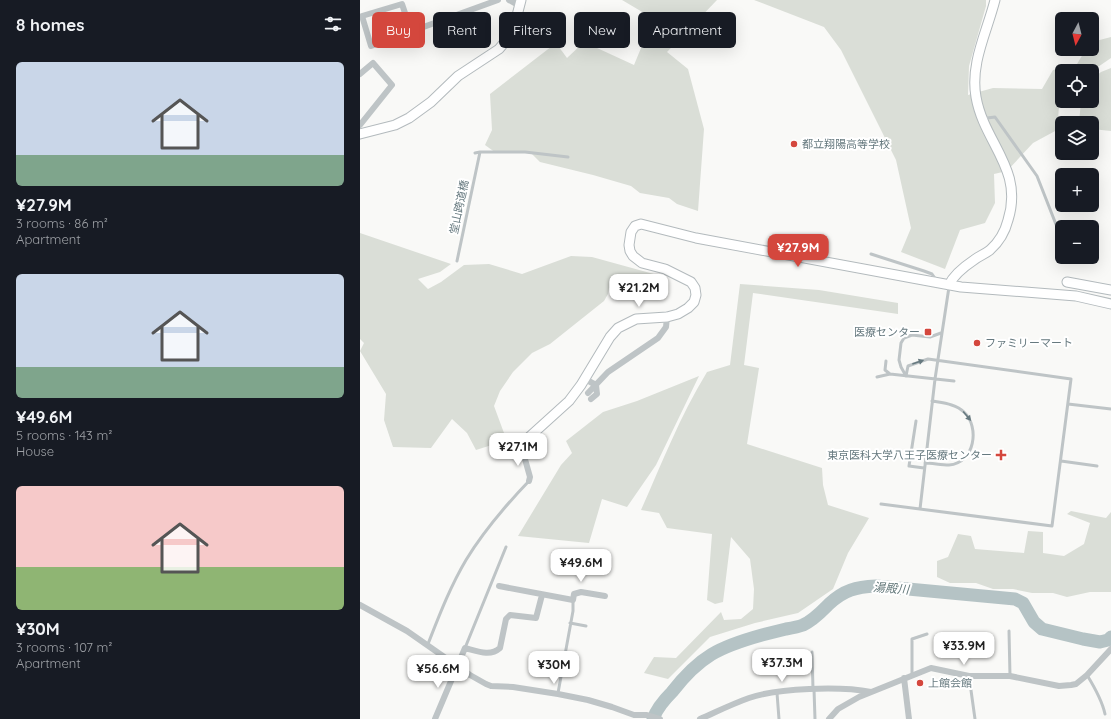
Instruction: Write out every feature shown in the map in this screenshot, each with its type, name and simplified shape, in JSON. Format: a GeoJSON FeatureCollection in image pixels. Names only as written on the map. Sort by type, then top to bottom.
{"type":"FeatureCollection","features":[{"type":"Feature","properties":{"kind":"street"},"geometry":{"type":"LineString","coordinates":[[425,26],[498,0]]}},
{"type":"Feature","properties":{"kind":"street"},"geometry":{"type":"LineString","coordinates":[[360,134],[395,125],[409,118],[435,99],[458,76],[494,52],[512,32],[516,22],[520,3],[509,0]]}},
{"type":"Feature","properties":{"kind":"street"},"geometry":{"type":"LineString","coordinates":[[949,285],[956,274],[974,259],[989,251],[998,242],[1005,230],[1009,218],[1013,197],[1009,177],[1002,159],[982,121],[976,96],[976,67],[979,52],[995,0]]}},
{"type":"Feature","properties":{"kind":"street"},"geometry":{"type":"LineString","coordinates":[[402,4],[411,31],[371,46],[362,16],[402,4]]}},
{"type":"Feature","properties":{"kind":"street"},"geometry":{"type":"LineString","coordinates":[[360,74],[373,63],[392,85],[360,125]]}},
{"type":"Feature","properties":{"kind":"street"},"geometry":{"type":"LineString","coordinates":[[529,481],[530,477],[522,448],[527,439],[569,401],[585,379],[610,337],[618,328],[636,319],[667,317],[678,314],[694,302],[696,295],[695,288],[691,282],[665,269],[642,263],[633,256],[630,251],[630,237],[635,226],[641,224],[696,238],[970,289],[1076,296],[1111,304]]}},
{"type":"Feature","properties":{"kind":"street"},"geometry":{"type":"LineString","coordinates":[[1066,282],[1111,290]]}},
{"type":"Feature","properties":{"kind":"street"},"geometry":{"type":"LineString","coordinates":[[589,396],[596,385],[608,372],[658,338],[666,327],[667,317]]}},
{"type":"Feature","properties":{"kind":"street"},"geometry":{"type":"LineString","coordinates":[[585,379],[596,385]]}},
{"type":"Feature","properties":{"kind":"street"},"geometry":{"type":"LineString","coordinates":[[499,586],[573,600],[574,594],[580,592],[605,596]]}},
{"type":"Feature","properties":{"kind":"street"},"geometry":{"type":"LineString","coordinates":[[435,719],[466,648],[490,654],[500,648],[506,619],[510,615],[536,618],[542,595]]}},
{"type":"Feature","properties":{"kind":"street"},"geometry":{"type":"LineString","coordinates":[[360,605],[407,631],[457,666],[491,686],[513,687],[558,694],[588,700],[634,715],[647,715],[660,719]]}},
{"type":"Feature","properties":{"kind":"street"},"geometry":{"type":"LineString","coordinates":[[829,719],[838,709],[871,692],[931,668],[969,676],[1010,676],[1059,686],[1076,684],[1087,675],[1111,649]]}},
{"type":"Feature","properties":{"kind":"street"},"geometry":{"type":"LineString","coordinates":[[904,678],[909,719]]}},
{"type":"Feature","properties":{"kind":"street"},"geometry":{"type":"LineString","coordinates":[[700,719],[750,698],[777,692],[814,689],[861,690],[871,692]]}},
{"type":"Feature","properties":{"kind":"lane"},"geometry":{"type":"LineString","coordinates":[[982,121],[987,118],[995,117],[1018,148],[1037,176],[1055,222]]}},
{"type":"Feature","properties":{"kind":"lane"},"geometry":{"type":"LineString","coordinates":[[475,153],[525,152],[568,156]]}},
{"type":"Feature","properties":{"kind":"lane","name":"堂山跨道橋"},"geometry":{"type":"LineString","coordinates":[[457,262],[480,154]]}},
{"type":"Feature","properties":{"kind":"lane"},"geometry":{"type":"LineString","coordinates":[[871,254],[932,274],[939,283]]}},
{"type":"Feature","properties":{"kind":"lane"},"geometry":{"type":"LineString","coordinates":[[920,509],[932,401],[949,285]]}},
{"type":"Feature","properties":{"kind":"lane"},"geometry":{"type":"LineString","coordinates":[[906,376],[901,368],[899,360],[901,343],[904,338],[912,335],[930,337],[942,333]]}},
{"type":"Feature","properties":{"kind":"lane"},"geometry":{"type":"LineString","coordinates":[[881,504],[1052,526],[1071,379],[928,359],[908,366],[906,376]]}},
{"type":"Feature","properties":{"kind":"lane"},"geometry":{"type":"LineString","coordinates":[[886,362],[885,370],[890,374]]}},
{"type":"Feature","properties":{"kind":"lane"},"geometry":{"type":"LineString","coordinates":[[877,377],[890,374],[954,382]]}},
{"type":"Feature","properties":{"kind":"lane"},"geometry":{"type":"LineString","coordinates":[[925,463],[950,465],[959,462],[969,453],[972,444],[972,422],[964,411],[954,406],[932,401]]}},
{"type":"Feature","properties":{"kind":"lane"},"geometry":{"type":"LineString","coordinates":[[1068,404],[1111,409]]}},
{"type":"Feature","properties":{"kind":"lane"},"geometry":{"type":"LineString","coordinates":[[916,421],[909,466],[924,468]]}},
{"type":"Feature","properties":{"kind":"lane"},"geometry":{"type":"LineString","coordinates":[[1061,461],[1097,466]]}},
{"type":"Feature","properties":{"kind":"lane"},"geometry":{"type":"LineString","coordinates":[[427,645],[443,607],[471,552],[499,515],[529,481]]}},
{"type":"Feature","properties":{"kind":"lane"},"geometry":{"type":"LineString","coordinates":[[466,648],[506,547]]}},
{"type":"Feature","properties":{"kind":"lane"},"geometry":{"type":"LineString","coordinates":[[558,694],[573,611],[573,600]]}},
{"type":"Feature","properties":{"kind":"lane"},"geometry":{"type":"LineString","coordinates":[[570,623],[586,626]]}},
{"type":"Feature","properties":{"kind":"lane"},"geometry":{"type":"LineString","coordinates":[[1008,631],[1010,676]]}},
{"type":"Feature","properties":{"kind":"lane"},"geometry":{"type":"LineString","coordinates":[[912,675],[912,638],[927,634]]}},
{"type":"Feature","properties":{"kind":"lane"},"geometry":{"type":"LineString","coordinates":[[812,652],[815,719]]}},
{"type":"Feature","properties":{"kind":"lane"},"geometry":{"type":"LineString","coordinates":[[1087,675],[1101,701],[1104,714]]}},
{"type":"Feature","properties":{"kind":"lane"},"geometry":{"type":"LineString","coordinates":[[969,676],[975,719]]}},
{"type":"Feature","properties":{"kind":"lane"},"geometry":{"type":"LineString","coordinates":[[777,692],[779,719]]}},
{"type":"Feature","properties":{"kind":"shaded area"},"geometry":{"type":"Polygon","coordinates":[[[622,0],[717,0],[705,12],[642,12],[622,0]]]}},
{"type":"Feature","properties":{"kind":"shaded area"},"geometry":{"type":"Polygon","coordinates":[[[754,0],[986,0],[986,6],[969,66],[968,95],[993,88],[1042,89],[1053,70],[1055,70],[1055,108],[1059,108],[1058,116],[1055,116],[1055,131],[1033,143],[1007,171],[994,174],[995,203],[985,223],[960,230],[945,269],[901,252],[911,228],[896,160],[841,50],[824,27],[754,0]]]}},
{"type":"Feature","properties":{"kind":"shaded area"},"geometry":{"type":"Polygon","coordinates":[[[1111,37],[1111,58],[1099,66],[1099,64],[1077,64],[1082,56],[1099,56],[1099,40],[1111,37]]]}},
{"type":"Feature","properties":{"kind":"shaded area"},"geometry":{"type":"Polygon","coordinates":[[[550,48],[560,48],[567,58],[578,48],[597,48],[634,65],[641,48],[671,48],[667,52],[688,69],[704,129],[698,211],[677,204],[669,198],[640,193],[631,186],[540,162],[531,153],[496,153],[485,145],[492,130],[490,94],[550,48]]]}},
{"type":"Feature","properties":{"kind":"shaded area"},"geometry":{"type":"Polygon","coordinates":[[[1111,68],[1111,131],[1099,130],[1099,116],[1080,116],[1080,108],[1099,108],[1099,74],[1111,68]]]}},
{"type":"Feature","properties":{"kind":"shaded area"},"geometry":{"type":"Polygon","coordinates":[[[360,233],[451,264],[440,272],[418,279],[428,289],[441,282],[464,265],[489,264],[522,274],[571,256],[592,257],[661,276],[657,288],[609,288],[608,294],[604,301],[550,344],[532,353],[513,372],[500,391],[494,406],[504,433],[498,443],[476,450],[467,433],[452,419],[431,448],[393,447],[384,420],[386,394],[360,351],[364,343],[360,339],[360,233]]]}},
{"type":"Feature","properties":{"kind":"shaded area"},"geometry":{"type":"Polygon","coordinates":[[[740,284],[819,290],[898,303],[898,314],[753,293],[744,365],[759,368],[747,444],[822,468],[823,485],[828,505],[869,518],[848,553],[833,589],[798,613],[755,623],[710,637],[668,679],[644,673],[654,657],[676,658],[721,612],[724,620],[741,619],[753,609],[754,589],[750,559],[731,537],[723,602],[715,604],[707,600],[712,534],[667,528],[659,513],[641,510],[680,423],[707,372],[730,365],[740,284]]]}},
{"type":"Feature","properties":{"kind":"shaded area"},"geometry":{"type":"Polygon","coordinates":[[[699,376],[656,465],[627,507],[602,499],[589,543],[518,536],[561,465],[572,453],[566,441],[603,412],[637,401],[699,376]]]}},
{"type":"Feature","properties":{"kind":"shaded area"},"geometry":{"type":"Polygon","coordinates":[[[1071,511],[1106,518],[1111,512],[1111,592],[1090,592],[1067,597],[1053,593],[1032,593],[1013,589],[993,589],[976,583],[950,583],[937,577],[937,561],[948,557],[958,534],[971,536],[975,549],[1024,553],[1028,531],[1043,532],[1043,553],[1064,556],[1084,544],[1090,523],[1067,514],[1071,511]]]}},
{"type":"Feature","properties":{"kind":"waterway","name":"湯殿川"},"geometry":{"type":"LineString","coordinates":[[653,719],[661,704],[682,680],[701,661],[711,654],[747,639],[803,625],[814,618],[840,595],[862,587],[876,586],[1015,599],[1023,603],[1034,622],[1042,629],[1100,642],[1108,640],[1111,637]]}},
{"type":"Feature","properties":{"kind":"place","name":"都立翔陽高等学校"},"geometry":{"type":"Point","coordinates":[794,144]}},
{"type":"Feature","properties":{"kind":"place","name":"医療センター"},"geometry":{"type":"Point","coordinates":[928,332]}},
{"type":"Feature","properties":{"kind":"place","name":"ファミリーマート"},"geometry":{"type":"Point","coordinates":[977,343]}},
{"type":"Feature","properties":{"kind":"place","name":"東京医科大学八王子医療センター"},"geometry":{"type":"Point","coordinates":[1001,455]}},
{"type":"Feature","properties":{"kind":"place","name":"上館会館"},"geometry":{"type":"Point","coordinates":[920,683]}}]}
